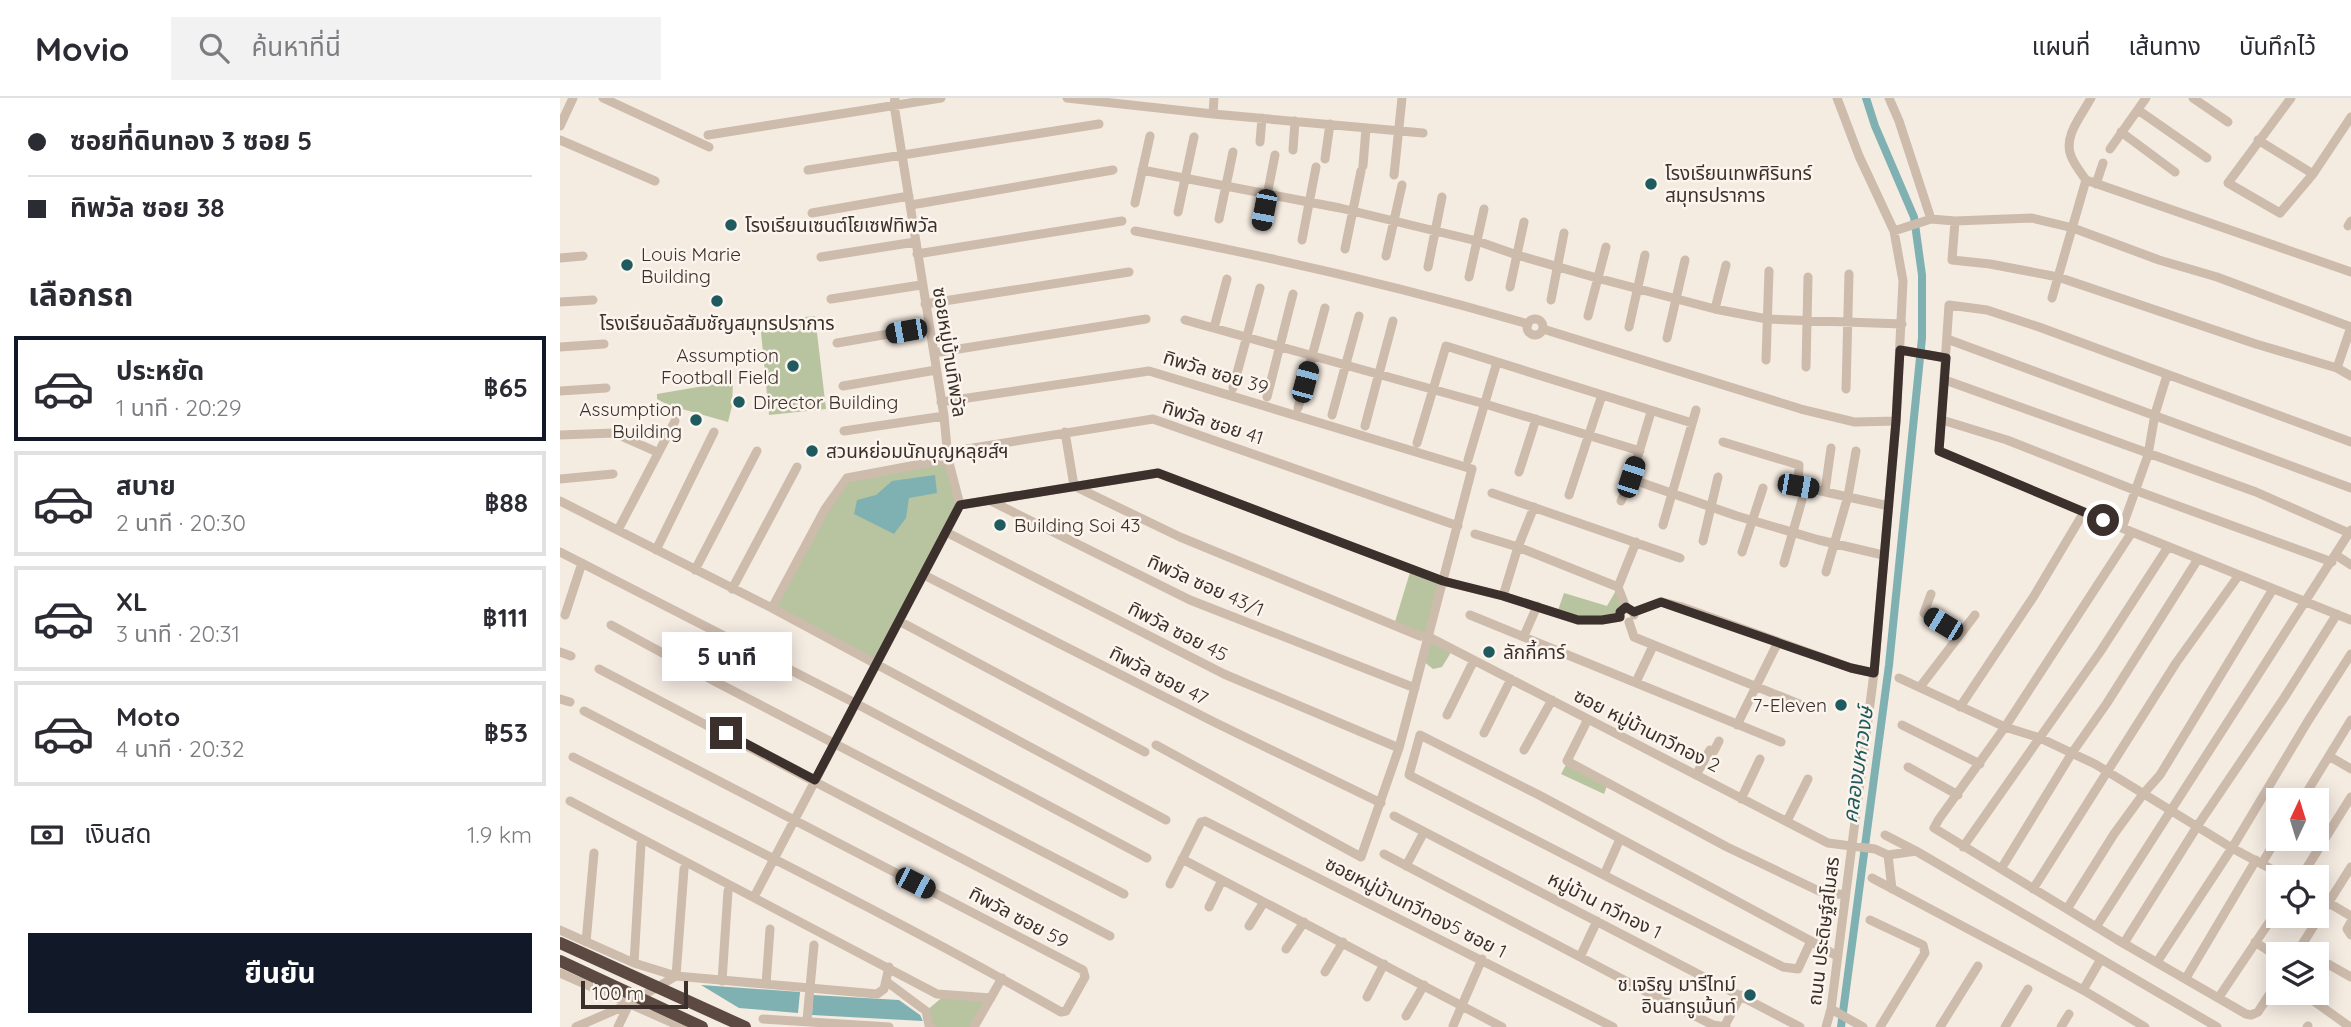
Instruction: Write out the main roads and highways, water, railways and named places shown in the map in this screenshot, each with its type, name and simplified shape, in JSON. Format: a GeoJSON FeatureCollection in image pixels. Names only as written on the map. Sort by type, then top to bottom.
{"type":"FeatureCollection","features":[{"type":"Feature","properties":{"kind":"highway"},"geometry":{"type":"LineString","coordinates":[[560,943],[744,1027]]}},
{"type":"Feature","properties":{"kind":"highway"},"geometry":{"type":"LineString","coordinates":[[560,961],[702,1027]]}},
{"type":"Feature","properties":{"kind":"water"},"geometry":{"type":"Polygon","coordinates":[[[935,475],[937,493],[909,498],[906,518],[894,534],[854,514],[857,500],[876,495],[892,481],[935,475]]]}},
{"type":"Feature","properties":{"kind":"water"},"geometry":{"type":"Polygon","coordinates":[[[701,985],[800,992],[798,1013],[739,1008],[701,985]]]}},
{"type":"Feature","properties":{"kind":"water"},"geometry":{"type":"Polygon","coordinates":[[[813,995],[899,1000],[920,1015],[923,1021],[812,1015],[813,995]]]}},
{"type":"Feature","properties":{"kind":"waterway","name":"คลองมหาวงษ์"},"geometry":{"type":"LineString","coordinates":[[1841,1027],[1889,665],[1922,338],[1922,275],[1914,217],[1875,126],[1866,98]]}},
{"type":"Feature","properties":{"kind":"place","name":"โรงเรียนเทพศิรินทร์ สมุทรปราการ"},"geometry":{"type":"Point","coordinates":[1651,184]}},
{"type":"Feature","properties":{"kind":"place","name":"โรงเรียนเซนต์โยเซฟทิพวัล"},"geometry":{"type":"Point","coordinates":[731,225]}},
{"type":"Feature","properties":{"kind":"place","name":"Louis Marie Building"},"geometry":{"type":"Point","coordinates":[627,265]}},
{"type":"Feature","properties":{"kind":"place","name":"โรงเรียนอัสสัมชัญสมุทรปราการ"},"geometry":{"type":"Point","coordinates":[717,301]}},
{"type":"Feature","properties":{"kind":"place","name":"Assumption Football Field"},"geometry":{"type":"Point","coordinates":[793,366]}},
{"type":"Feature","properties":{"kind":"place","name":"Director Building"},"geometry":{"type":"Point","coordinates":[739,402]}},
{"type":"Feature","properties":{"kind":"place","name":"Assumption Building"},"geometry":{"type":"Point","coordinates":[696,420]}},
{"type":"Feature","properties":{"kind":"place","name":"สวนหย่อมนักบุญหลุยส์ฯ"},"geometry":{"type":"Point","coordinates":[812,451]}},
{"type":"Feature","properties":{"kind":"place","name":"Building Soi 43"},"geometry":{"type":"Point","coordinates":[1000,525]}},
{"type":"Feature","properties":{"kind":"place","name":"ลักกี้คาร์"},"geometry":{"type":"Point","coordinates":[1489,652]}},
{"type":"Feature","properties":{"kind":"place","name":"7-Eleven"},"geometry":{"type":"Point","coordinates":[1841,705]}},
{"type":"Feature","properties":{"kind":"place","name":"ช.เจริญ มารีไทม์ อินสทรูเม้นท์"},"geometry":{"type":"Point","coordinates":[1750,995]}}]}
